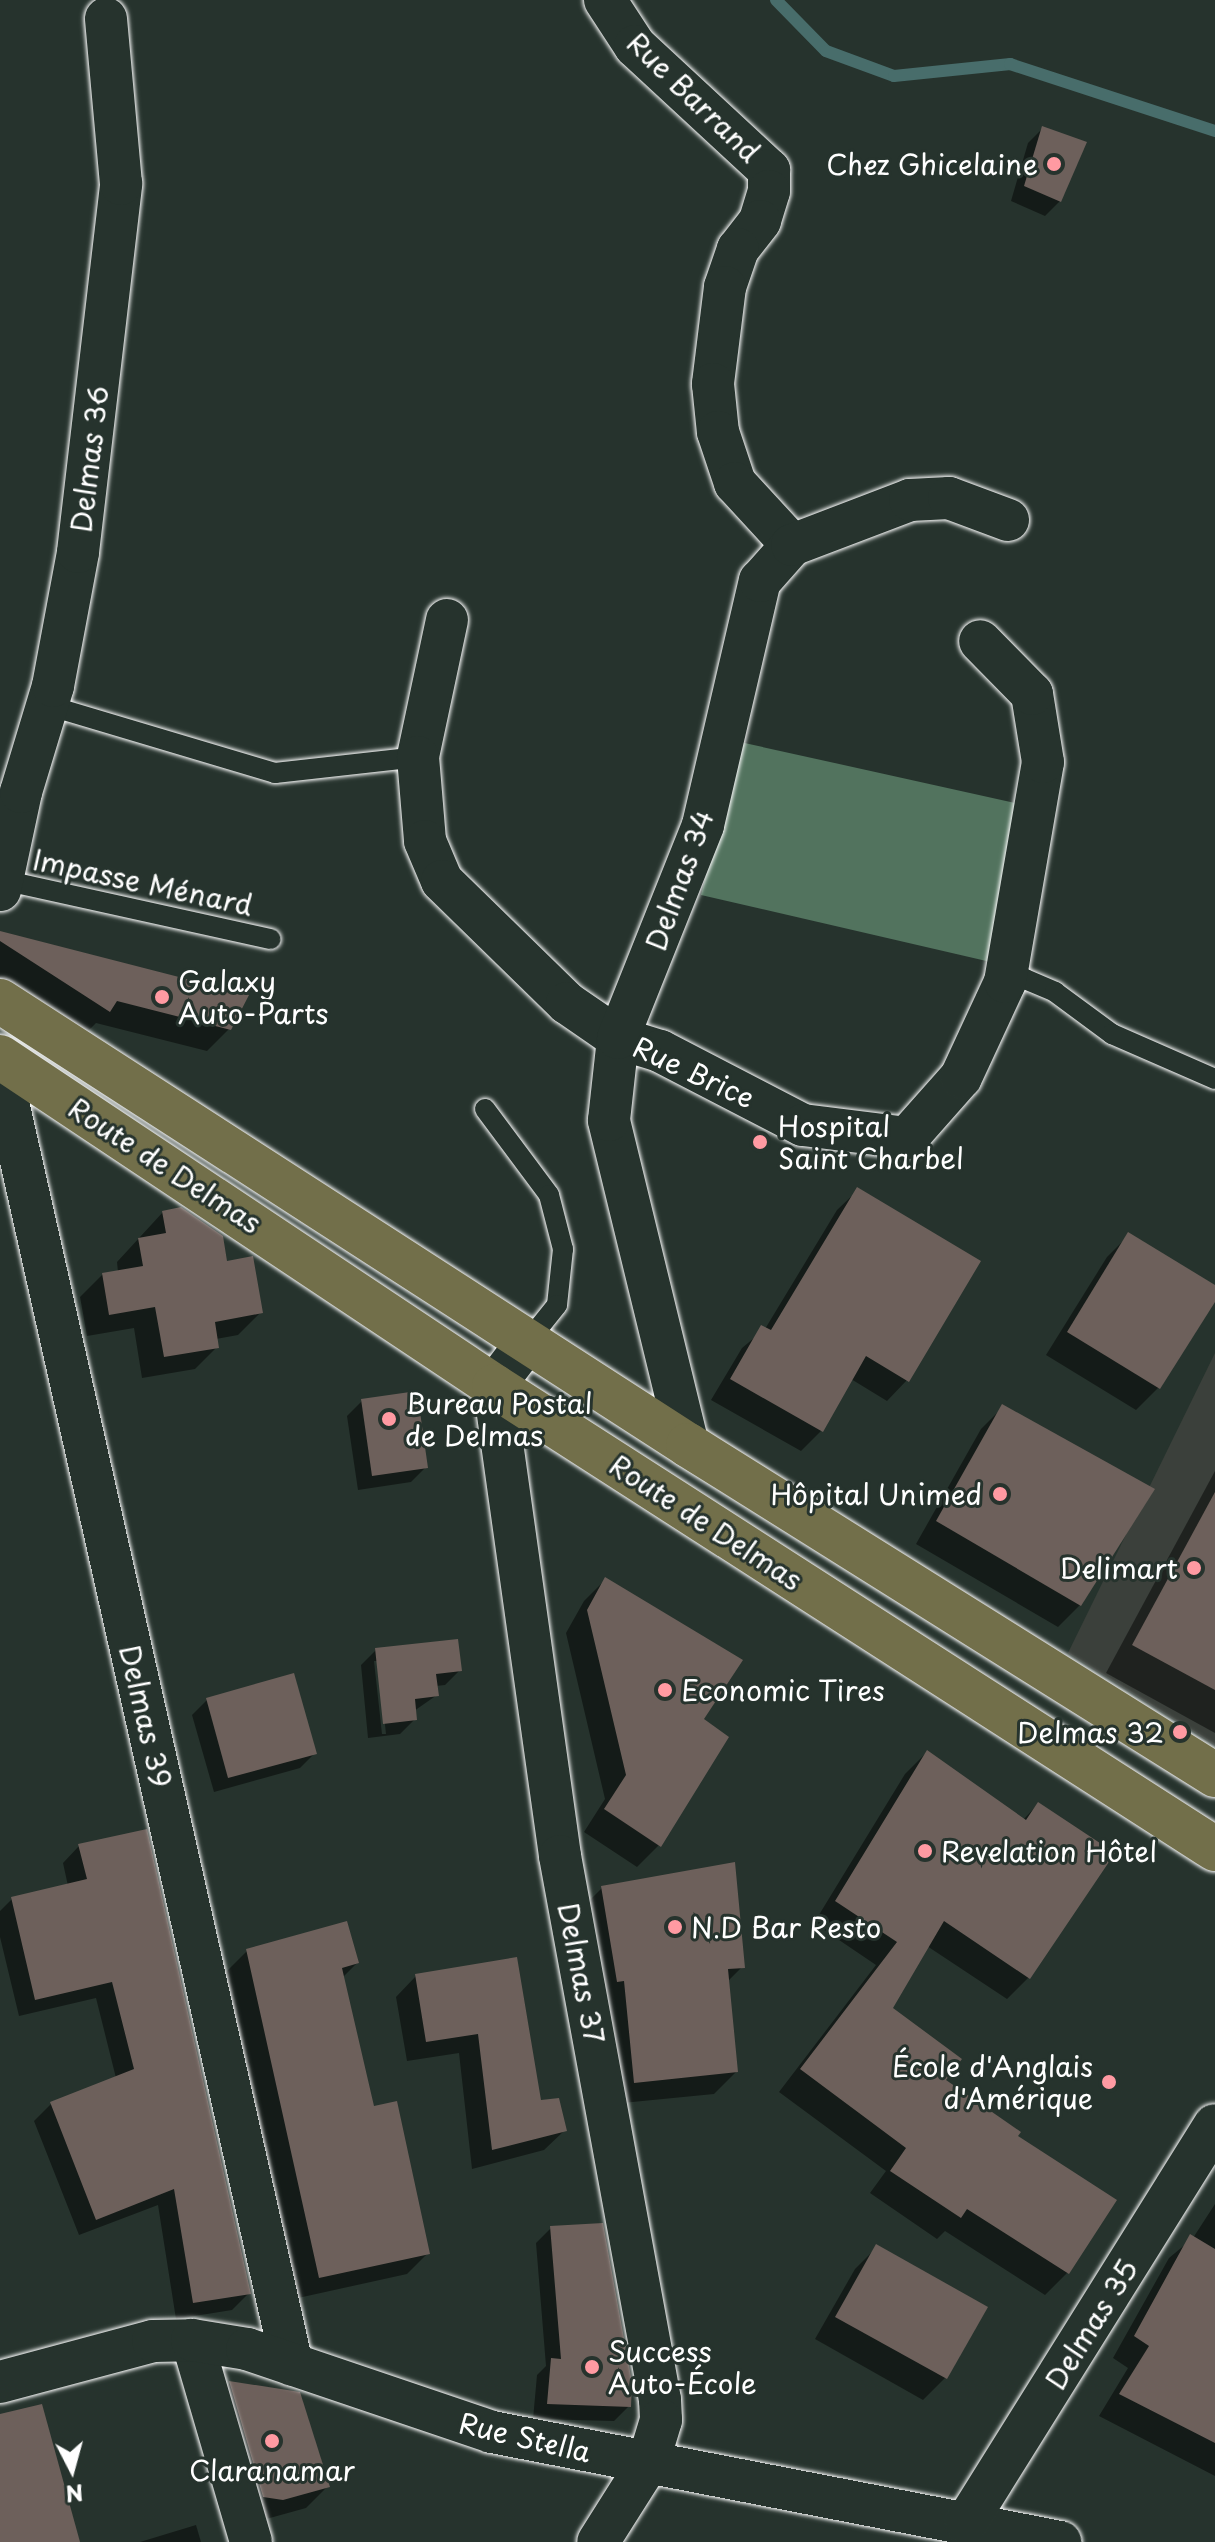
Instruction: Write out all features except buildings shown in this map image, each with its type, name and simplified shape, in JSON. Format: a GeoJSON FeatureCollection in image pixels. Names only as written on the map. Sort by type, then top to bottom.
{"type":"FeatureCollection","features":[{"type":"Feature","properties":{"kind":"main road","name":"Route de Delmas"},"geometry":{"type":"LineString","coordinates":[[0,1001],[688,1445],[1215,1775]]}},
{"type":"Feature","properties":{"kind":"main road","name":"Route de Delmas"},"geometry":{"type":"LineString","coordinates":[[0,1057],[494,1386],[1215,1849]]}},
{"type":"Feature","properties":{"kind":"street","name":"Rue Barrand"},"geometry":{"type":"LineString","coordinates":[[605,0],[635,46],[769,170],[769,191],[760,221],[738,249],[725,287],[713,384],[718,432],[735,483],[792,545]]}},
{"type":"Feature","properties":{"kind":"street","name":"Delmas 36"},"geometry":{"type":"LineString","coordinates":[[1,885],[47,705],[78,552],[121,184],[106,19]]}},
{"type":"Feature","properties":{"kind":"street","name":"Delmas 34"},"geometry":{"type":"LineString","coordinates":[[688,1445],[609,1120],[618,1038],[703,825],[760,581],[792,545],[910,500],[949,498],[1008,520]]}},
{"type":"Feature","properties":{"kind":"street","name":"Rue Brice"},"geometry":{"type":"LineString","coordinates":[[447,620],[418,757],[425,841],[442,881],[567,1003],[618,1038],[660,1051],[803,1125],[907,1138],[961,1077],[1005,982],[1043,762],[1032,694],[980,641]]}},
{"type":"Feature","properties":{"kind":"street","name":"Delmas 39"},"geometry":{"type":"LineString","coordinates":[[0,1067],[292,2365]]}},
{"type":"Feature","properties":{"kind":"street"},"geometry":{"type":"LineString","coordinates":[[494,1386],[529,1340]]}},
{"type":"Feature","properties":{"kind":"street","name":"Delmas 37"},"geometry":{"type":"LineString","coordinates":[[494,1386],[560,1856],[660,2400],[661,2420],[648,2463],[598,2542]]}},
{"type":"Feature","properties":{"kind":"street","name":"Delmas 35"},"geometry":{"type":"LineString","coordinates":[[966,2523],[1215,2125]]}},
{"type":"Feature","properties":{"kind":"street"},"geometry":{"type":"LineString","coordinates":[[192,2340],[251,2542]]}},
{"type":"Feature","properties":{"kind":"street","name":"Rue Stella"},"geometry":{"type":"LineString","coordinates":[[0,2382],[153,2341],[192,2340],[247,2349],[463,2424],[1060,2542]]}},
{"type":"Feature","properties":{"kind":"lane"},"geometry":{"type":"LineString","coordinates":[[47,705],[275,773],[418,757]]}},
{"type":"Feature","properties":{"kind":"lane","name":"Impasse Ménard"},"geometry":{"type":"LineString","coordinates":[[1,885],[271,939]]}},
{"type":"Feature","properties":{"kind":"lane"},"geometry":{"type":"LineString","coordinates":[[1005,982],[1025,979],[1055,992],[1112,1034],[1215,1079]]}},
{"type":"Feature","properties":{"kind":"lane"},"geometry":{"type":"LineString","coordinates":[[485,1109],[549,1195],[563,1249],[557,1305],[529,1340]]}},
{"type":"Feature","properties":{"kind":"shaded area"},"geometry":{"type":"Polygon","coordinates":[[[1215,1353],[1215,1745],[1068,1653],[1215,1353]]]}},
{"type":"Feature","properties":{"kind":"green space"},"geometry":{"type":"Polygon","coordinates":[[[740,742],[1015,803],[995,963],[701,895],[740,742]]]}},
{"type":"Feature","properties":{"kind":"waterway"},"geometry":{"type":"LineString","coordinates":[[776,0],[826,51],[894,76],[1010,64],[1215,131]]}},
{"type":"Feature","properties":{"kind":"place","name":"Chez Ghicelaine"},"geometry":{"type":"Point","coordinates":[1054,164]}},
{"type":"Feature","properties":{"kind":"place","name":"Galaxy Auto-Parts"},"geometry":{"type":"Point","coordinates":[162,997]}},
{"type":"Feature","properties":{"kind":"place","name":"Hospital Saint Charbel"},"geometry":{"type":"Point","coordinates":[760,1142]}},
{"type":"Feature","properties":{"kind":"place","name":"Bureau Postal de Delmas"},"geometry":{"type":"Point","coordinates":[389,1419]}},
{"type":"Feature","properties":{"kind":"place","name":"Hôpital Unimed"},"geometry":{"type":"Point","coordinates":[1000,1494]}},
{"type":"Feature","properties":{"kind":"place","name":"Delimart"},"geometry":{"type":"Point","coordinates":[1194,1568]}},
{"type":"Feature","properties":{"kind":"place","name":"Economic Tires"},"geometry":{"type":"Point","coordinates":[665,1690]}},
{"type":"Feature","properties":{"kind":"place","name":"Delmas 32"},"geometry":{"type":"Point","coordinates":[1180,1732]}},
{"type":"Feature","properties":{"kind":"place","name":"Revelation Hôtel"},"geometry":{"type":"Point","coordinates":[925,1851]}},
{"type":"Feature","properties":{"kind":"place","name":"N.D Bar Resto"},"geometry":{"type":"Point","coordinates":[675,1927]}},
{"type":"Feature","properties":{"kind":"place","name":"École d'Anglais d'Amérique"},"geometry":{"type":"Point","coordinates":[1109,2082]}},
{"type":"Feature","properties":{"kind":"place","name":"Success Auto-École"},"geometry":{"type":"Point","coordinates":[592,2367]}},
{"type":"Feature","properties":{"kind":"place","name":"Claranamar"},"geometry":{"type":"Point","coordinates":[272,2441]}}]}
